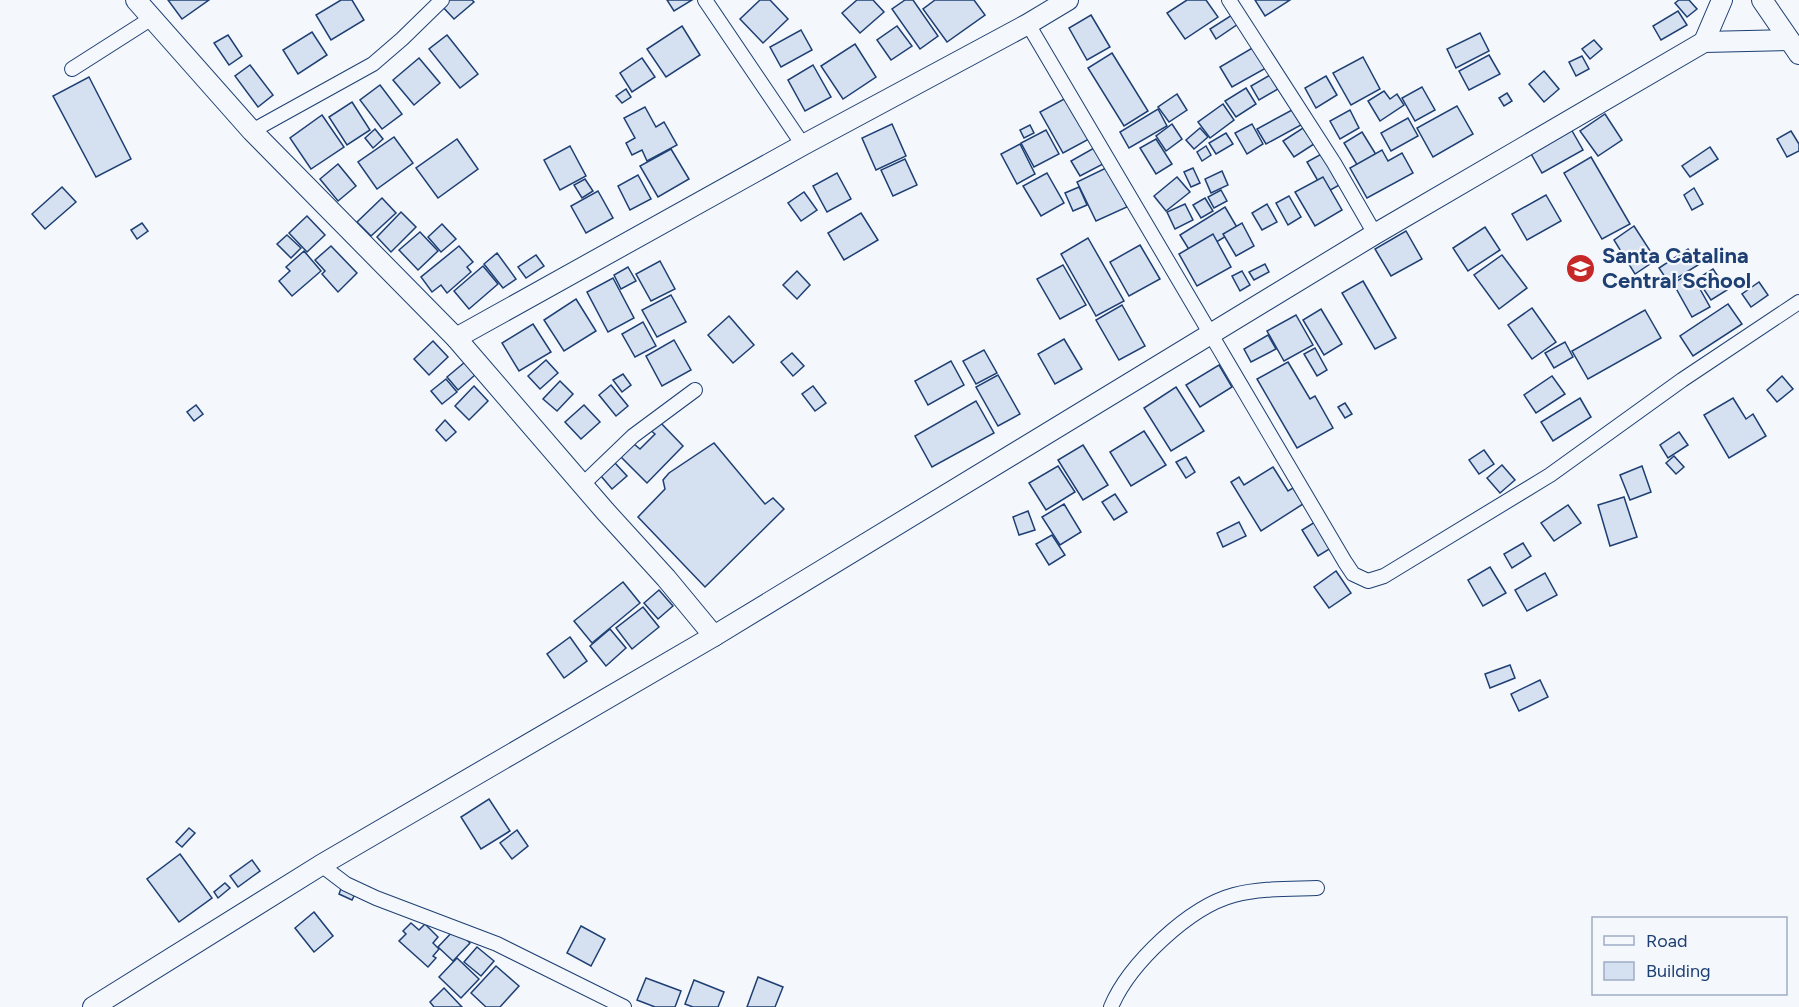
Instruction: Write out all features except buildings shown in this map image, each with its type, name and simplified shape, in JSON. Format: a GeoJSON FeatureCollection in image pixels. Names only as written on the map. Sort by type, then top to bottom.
{"type":"FeatureCollection","features":[{"type":"Feature","properties":{"kind":"street"},"geometry":{"type":"LineString","coordinates":[[136,0],[252,131],[456,339],[714,636]]}},
{"type":"Feature","properties":{"kind":"street"},"geometry":{"type":"LineString","coordinates":[[252,131],[373,63],[402,39],[442,0]]}},
{"type":"Feature","properties":{"kind":"street"},"geometry":{"type":"LineString","coordinates":[[705,0],[803,145]]}},
{"type":"Feature","properties":{"kind":"street"},"geometry":{"type":"LineString","coordinates":[[456,339],[1068,0]]}},
{"type":"Feature","properties":{"kind":"street"},"geometry":{"type":"LineString","coordinates":[[1229,0],[1334,163],[1375,234]]}},
{"type":"Feature","properties":{"kind":"street"},"geometry":{"type":"LineString","coordinates":[[1704,42],[1722,0]]}},
{"type":"Feature","properties":{"kind":"street"},"geometry":{"type":"LineString","coordinates":[[1762,0],[1794,47]]}},
{"type":"Feature","properties":{"kind":"street"},"geometry":{"type":"LineString","coordinates":[[72,69],[152,18]]}},
{"type":"Feature","properties":{"kind":"street"},"geometry":{"type":"LineString","coordinates":[[1028,24],[1345,562],[1353,574],[1368,581],[1384,576],[1550,475],[1682,380],[1799,302]]}},
{"type":"Feature","properties":{"kind":"street"},"geometry":{"type":"LineString","coordinates":[[93,1007],[321,865],[714,636],[1375,234],[1704,42],[1743,42],[1794,47]]}},
{"type":"Feature","properties":{"kind":"street"},"geometry":{"type":"LineString","coordinates":[[582,485],[633,436],[695,390]]}},
{"type":"Feature","properties":{"kind":"street"},"geometry":{"type":"LineString","coordinates":[[321,865],[346,884],[376,898],[497,944],[624,1007]]}},
{"type":"Feature","properties":{"kind":"street"},"geometry":{"type":"LineString","coordinates":[[1111,1007],[1128,976],[1196,911],[1233,895],[1254,891],[1317,888]]}},
{"type":"Feature","properties":{"kind":"place","name":"Santa Catalina Central School"},"geometry":{"type":"Point","coordinates":[1581,268]}}]}
